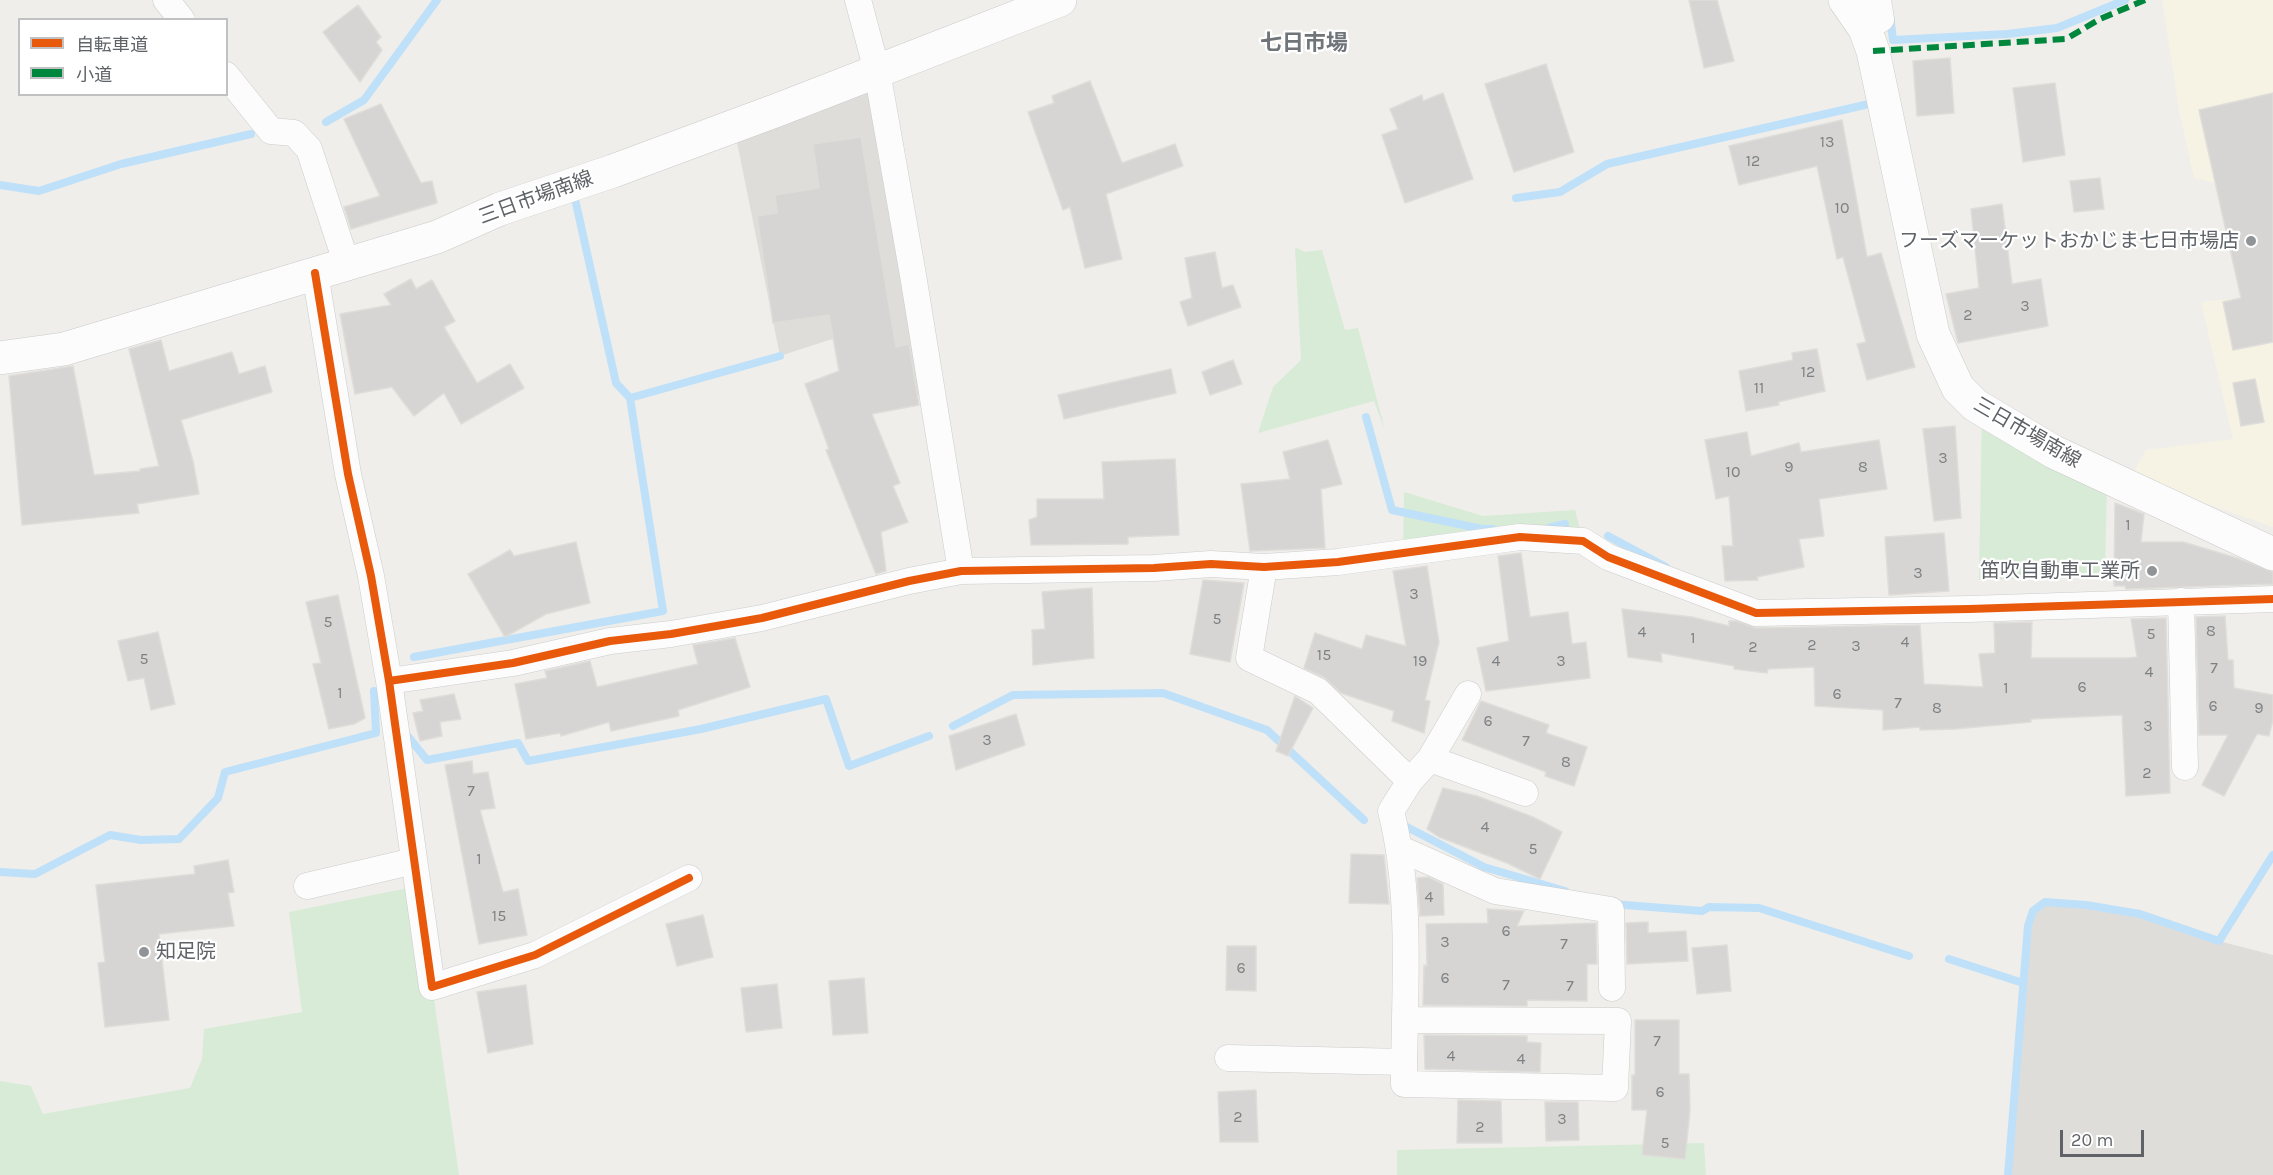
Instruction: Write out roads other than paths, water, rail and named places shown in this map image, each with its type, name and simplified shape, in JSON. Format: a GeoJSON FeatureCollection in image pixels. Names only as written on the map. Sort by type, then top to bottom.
{"type":"FeatureCollection","features":[{"type":"Feature","properties":{"kind":"main road","name":"三日市場南線"},"geometry":{"type":"LineString","coordinates":[[0,358],[64,349],[346,262],[437,237],[500,209],[613,171],[1060,0]]}},
{"type":"Feature","properties":{"kind":"main road","name":"三日市場南線"},"geometry":{"type":"LineString","coordinates":[[1845,0],[1871,15],[1881,87],[1933,334],[1958,388],[1975,405],[2054,452],[2273,554]]}},
{"type":"Feature","properties":{"kind":"street"},"geometry":{"type":"LineString","coordinates":[[166,0],[180,18]]}},
{"type":"Feature","properties":{"kind":"street"},"geometry":{"type":"LineString","coordinates":[[858,0],[877,71],[934,395],[961,571]]}},
{"type":"Feature","properties":{"kind":"street"},"geometry":{"type":"LineString","coordinates":[[228,77],[271,131],[294,133],[309,149],[346,262]]}},
{"type":"Feature","properties":{"kind":"street"},"geometry":{"type":"LineString","coordinates":[[315,273],[348,474],[371,576],[389,681],[432,987],[535,955],[689,878]]}},
{"type":"Feature","properties":{"kind":"street"},"geometry":{"type":"LineString","coordinates":[[389,681],[513,663],[610,641],[671,634],[762,618],[961,571],[1154,568],[1211,564],[1264,567],[1338,562],[1520,537],[1583,541],[1608,557],[1755,613],[1980,609],[2273,599]]}},
{"type":"Feature","properties":{"kind":"street"},"geometry":{"type":"LineString","coordinates":[[1264,567],[1249,658],[1318,691],[1410,782]]}},
{"type":"Feature","properties":{"kind":"street"},"geometry":{"type":"LineString","coordinates":[[2181,601],[2185,767]]}},
{"type":"Feature","properties":{"kind":"street"},"geometry":{"type":"LineString","coordinates":[[1406,1020],[1618,1020],[1615,1088],[1404,1084],[1406,1020],[1401,849],[1391,811],[1410,782],[1430,759],[1468,694]]}},
{"type":"Feature","properties":{"kind":"street"},"geometry":{"type":"LineString","coordinates":[[1430,759],[1525,793]]}},
{"type":"Feature","properties":{"kind":"street"},"geometry":{"type":"LineString","coordinates":[[1401,849],[1495,891],[1611,910],[1612,988]]}},
{"type":"Feature","properties":{"kind":"street"},"geometry":{"type":"LineString","coordinates":[[307,886],[414,861]]}},
{"type":"Feature","properties":{"kind":"street"},"geometry":{"type":"LineString","coordinates":[[1228,1058],[1404,1062]]}},
{"type":"Feature","properties":{"kind":"waterway"},"geometry":{"type":"LineString","coordinates":[[326,122],[364,100],[437,0]]}},
{"type":"Feature","properties":{"kind":"waterway"},"geometry":{"type":"LineString","coordinates":[[1890,15],[1893,40],[2007,34],[2057,28],[2125,0]]}},
{"type":"Feature","properties":{"kind":"waterway"},"geometry":{"type":"LineString","coordinates":[[1516,198],[1560,192],[1607,164],[1869,104]]}},
{"type":"Feature","properties":{"kind":"waterway"},"geometry":{"type":"LineString","coordinates":[[0,185],[39,191],[121,164],[251,134]]}},
{"type":"Feature","properties":{"kind":"waterway"},"geometry":{"type":"LineString","coordinates":[[573,190],[616,383],[630,398]]}},
{"type":"Feature","properties":{"kind":"waterway"},"geometry":{"type":"LineString","coordinates":[[414,657],[663,611],[630,398],[780,356]]}},
{"type":"Feature","properties":{"kind":"waterway"},"geometry":{"type":"LineString","coordinates":[[1366,417],[1392,510],[1482,529],[1493,529]]}},
{"type":"Feature","properties":{"kind":"waterway"},"geometry":{"type":"LineString","coordinates":[[1548,528],[1565,524]]}},
{"type":"Feature","properties":{"kind":"waterway"},"geometry":{"type":"LineString","coordinates":[[1608,536],[1666,567]]}},
{"type":"Feature","properties":{"kind":"waterway"},"geometry":{"type":"LineString","coordinates":[[0,872],[35,874],[110,835],[141,840],[179,839],[218,798],[225,772],[376,733],[374,691]]}},
{"type":"Feature","properties":{"kind":"waterway"},"geometry":{"type":"LineString","coordinates":[[953,726],[1013,695],[1163,693],[1267,730],[1364,820]]}},
{"type":"Feature","properties":{"kind":"waterway"},"geometry":{"type":"LineString","coordinates":[[406,734],[427,760],[518,743],[528,761],[701,729],[826,699],[849,766],[929,736]]}},
{"type":"Feature","properties":{"kind":"waterway"},"geometry":{"type":"LineString","coordinates":[[1405,826],[1484,867],[1565,891]]}},
{"type":"Feature","properties":{"kind":"waterway"},"geometry":{"type":"LineString","coordinates":[[2008,1175],[2028,926],[2033,911],[2045,902],[2086,905],[2140,914],[2219,941],[2273,855]]}},
{"type":"Feature","properties":{"kind":"waterway"},"geometry":{"type":"LineString","coordinates":[[1612,904],[1702,911],[1709,907],[1759,908],[1909,956]]}},
{"type":"Feature","properties":{"kind":"waterway"},"geometry":{"type":"LineString","coordinates":[[1949,959],[2023,983]]}},
{"type":"Feature","properties":{"kind":"place","name":"フーズマーケットおかじま七日市場店"},"geometry":{"type":"Point","coordinates":[2251,241]}},
{"type":"Feature","properties":{"kind":"place","name":"笛吹自動車工業所"},"geometry":{"type":"Point","coordinates":[2152,571]}},
{"type":"Feature","properties":{"kind":"place","name":"知足院"},"geometry":{"type":"Point","coordinates":[144,952]}},
{"type":"Feature","properties":{"kind":"district","name":"七日市場"},"geometry":{"type":"Point","coordinates":[1304,44]}}]}
